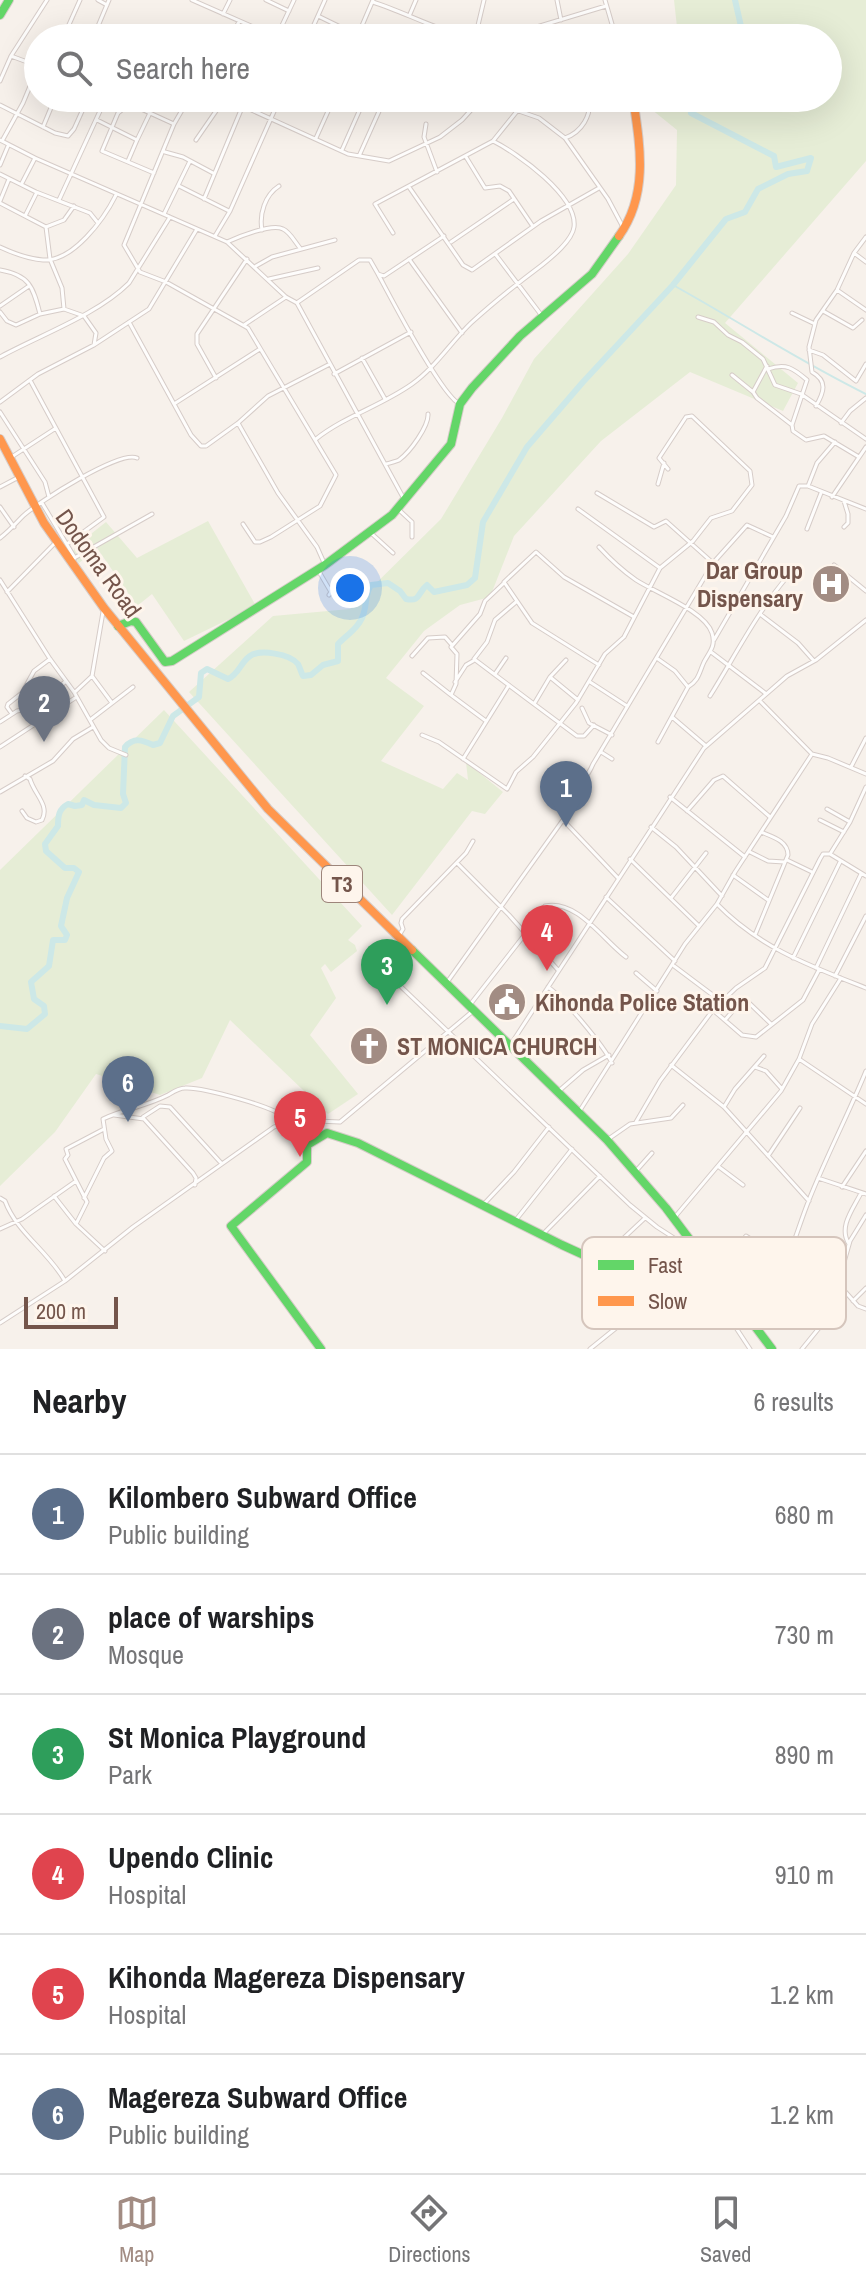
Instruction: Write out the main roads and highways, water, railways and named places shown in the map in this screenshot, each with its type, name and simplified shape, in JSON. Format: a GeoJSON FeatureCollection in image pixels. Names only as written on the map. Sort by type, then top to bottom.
{"type":"FeatureCollection","features":[{"type":"Feature","properties":{"kind":"main road"},"geometry":{"type":"LineString","coordinates":[[0,15],[9,0]]}},
{"type":"Feature","properties":{"kind":"main road"},"geometry":{"type":"LineString","coordinates":[[118,626],[136,622],[159,657],[169,662],[322,568],[371,533],[398,509],[451,444],[460,404],[499,356],[592,274],[624,229],[637,205],[640,180],[640,144],[635,112]]}},
{"type":"Feature","properties":{"kind":"main road","name":"Dodoma Road"},"geometry":{"type":"LineString","coordinates":[[0,439],[39,505],[56,542],[118,626],[268,809],[607,1140],[687,1237]]}},
{"type":"Feature","properties":{"kind":"main road"},"geometry":{"type":"LineString","coordinates":[[321,1349],[231,1226],[307,1162],[306,1147],[327,1133],[337,1134],[582,1254]]}},
{"type":"Feature","properties":{"kind":"main road","name":"Dodoma Road"},"geometry":{"type":"LineString","coordinates":[[757,1329],[772,1349]]}},
{"type":"Feature","properties":{"kind":"waterway"},"geometry":{"type":"LineString","coordinates":[[735,0],[740,24]]}},
{"type":"Feature","properties":{"kind":"waterway"},"geometry":{"type":"LineString","coordinates":[[0,1026],[27,1029],[45,1014],[44,1006],[34,999],[31,982],[49,966],[53,940],[65,940],[67,935],[61,926],[67,898],[79,872],[74,868],[65,868],[46,851],[45,844],[58,826],[63,808],[68,804],[82,805],[84,800],[94,805],[121,808],[126,803],[123,794],[125,747],[135,741],[153,745],[160,743],[173,716],[199,697],[201,673],[207,669],[228,679],[250,656],[267,653],[294,660],[303,676],[311,675],[323,665],[338,661],[338,644],[360,622],[371,585],[388,583],[411,600],[417,598],[427,585],[434,592],[467,585],[475,578],[483,522],[527,447],[673,285],[726,219],[745,212],[758,189],[788,174],[807,171],[811,158],[776,167],[774,156],[692,112]]}},
{"type":"Feature","properties":{"kind":"waterway"},"geometry":{"type":"LineString","coordinates":[[673,285],[866,394]]}},
{"type":"Feature","properties":{"kind":"place","name":"Dar Group Dispensary"},"geometry":{"type":"Point","coordinates":[831,584]}},
{"type":"Feature","properties":{"kind":"place","name":"place of warships"},"geometry":{"type":"Point","coordinates":[44,742]}},
{"type":"Feature","properties":{"kind":"place","name":"Kilombero Subward Office"},"geometry":{"type":"Point","coordinates":[566,827]}},
{"type":"Feature","properties":{"kind":"place","name":"Upendo Clinic"},"geometry":{"type":"Point","coordinates":[547,971]}},
{"type":"Feature","properties":{"kind":"place","name":"Kihonda Police Station"},"geometry":{"type":"Point","coordinates":[507,1002]}},
{"type":"Feature","properties":{"kind":"place","name":"St Monica Playground"},"geometry":{"type":"Point","coordinates":[387,1005]}},
{"type":"Feature","properties":{"kind":"place","name":"ST MONICA CHURCH"},"geometry":{"type":"Point","coordinates":[369,1046]}},
{"type":"Feature","properties":{"kind":"place","name":"Magereza Subward Office"},"geometry":{"type":"Point","coordinates":[128,1122]}},
{"type":"Feature","properties":{"kind":"place","name":"Kihonda Magereza Dispensary"},"geometry":{"type":"Point","coordinates":[300,1157]}}]}
